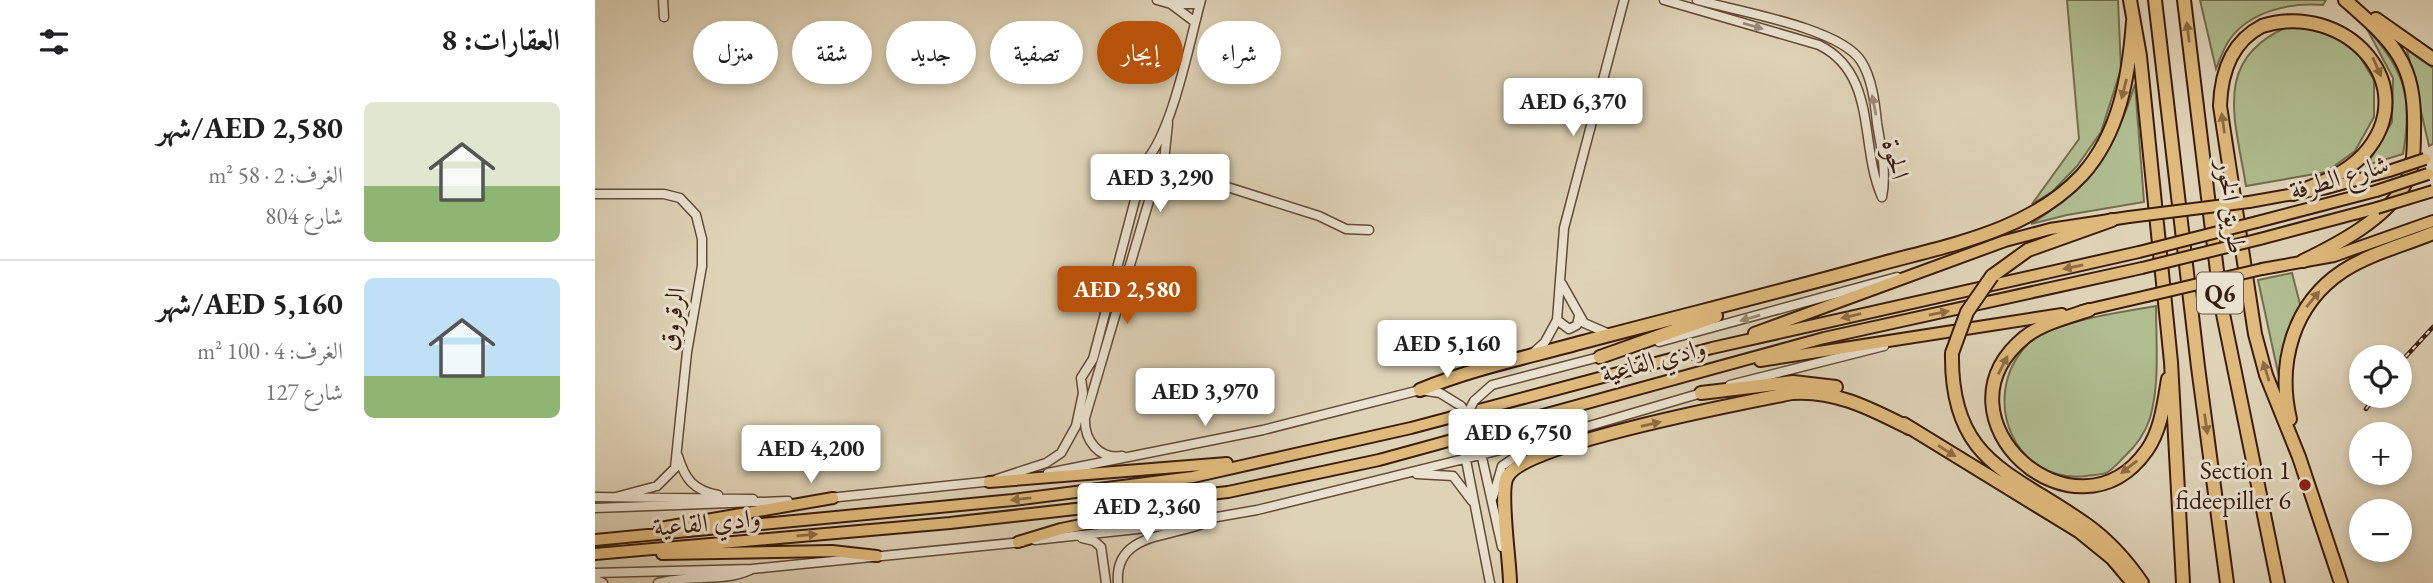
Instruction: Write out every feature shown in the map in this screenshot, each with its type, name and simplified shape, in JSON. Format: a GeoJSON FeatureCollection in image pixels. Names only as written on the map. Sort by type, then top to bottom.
{"type":"FeatureCollection","features":[{"type":"Feature","properties":{"kind":"highway"},"geometry":{"type":"LineString","coordinates":[[2130,0],[2140,55],[2171,362],[2183,583]]}},
{"type":"Feature","properties":{"kind":"highway","name":"طريق الخور"},"geometry":{"type":"LineString","coordinates":[[2155,0],[2198,367],[2227,583]]}},
{"type":"Feature","properties":{"kind":"highway","name":"طريق الخور"},"geometry":{"type":"LineString","coordinates":[[2184,0],[2221,304],[2278,583]]}},
{"type":"Feature","properties":{"kind":"highway"},"geometry":{"type":"LineString","coordinates":[[2345,0],[2433,59]]}},
{"type":"Feature","properties":{"kind":"highway"},"geometry":{"type":"LineString","coordinates":[[2303,261],[2355,234],[2404,185],[2411,168],[2415,94],[2409,78],[2387,39],[2345,0]]}},
{"type":"Feature","properties":{"kind":"highway"},"geometry":{"type":"LineString","coordinates":[[2293,194],[2322,183],[2361,157],[2374,141],[2382,123],[2385,103],[2384,83],[2367,46],[2343,27],[2315,16],[2294,15],[2274,20],[2254,30],[2238,45],[2227,63],[2221,84],[2226,146],[2255,334],[2266,375],[2299,457],[2341,583]]}},
{"type":"Feature","properties":{"kind":"highway"},"geometry":{"type":"LineString","coordinates":[[1420,390],[1530,356],[1748,301],[1977,238],[2014,223],[2059,197],[2083,174],[2103,146],[2117,114],[2129,64],[2133,21]]}},
{"type":"Feature","properties":{"kind":"highway"},"geometry":{"type":"LineString","coordinates":[[2112,220],[2038,245],[1992,276],[1967,312],[1952,353],[1955,399],[1963,422],[1989,460],[2006,476],[2103,537],[2142,583]]}},
{"type":"Feature","properties":{"kind":"highway"},"geometry":{"type":"LineString","coordinates":[[2299,457],[2288,411],[2285,377],[2290,344],[2303,313],[2327,283],[2343,271],[2433,233]]}},
{"type":"Feature","properties":{"kind":"highway"},"geometry":{"type":"LineString","coordinates":[[1600,357],[1731,311],[1748,301]]}},
{"type":"Feature","properties":{"kind":"highway"},"geometry":{"type":"LineString","coordinates":[[2089,310],[2048,324],[2026,337],[2008,355],[1997,377],[1993,402],[1996,426],[2009,451],[2028,470],[2053,482],[2081,486],[2108,481],[2132,468],[2148,449],[2159,426],[2171,362]]}},
{"type":"Feature","properties":{"kind":"highway"},"geometry":{"type":"LineString","coordinates":[[1701,393],[1793,382],[1814,383],[1855,394],[2080,532],[2112,558],[2133,583]]}},
{"type":"Feature","properties":{"kind":"highway"},"geometry":{"type":"LineString","coordinates":[[1510,583],[1510,551],[1503,489],[1511,471],[1519,463],[1622,430],[1792,393],[1820,393],[1856,402],[1909,428]]}},
{"type":"Feature","properties":{"kind":"main road"},"geometry":{"type":"LineString","coordinates":[[1712,348],[2027,234],[2327,188],[2429,157]]}},
{"type":"Feature","properties":{"kind":"main road","name":"شارع الطرفة"},"geometry":{"type":"LineString","coordinates":[[2257,222],[2430,174]]}},
{"type":"Feature","properties":{"kind":"main road","name":"شارع الطرفة"},"geometry":{"type":"LineString","coordinates":[[2260,239],[2433,191]]}},
{"type":"Feature","properties":{"kind":"main road"},"geometry":{"type":"LineString","coordinates":[[1718,366],[1938,335],[2089,310],[2262,269],[2334,256],[2433,221]]}},
{"type":"Feature","properties":{"kind":"main road","name":"وادي القاعية"},"geometry":{"type":"LineString","coordinates":[[595,539],[1107,490],[1193,477],[1411,428],[1712,348],[2139,252],[2257,222]]}},
{"type":"Feature","properties":{"kind":"main road","name":"وادي القاعية"},"geometry":{"type":"LineString","coordinates":[[595,554],[1012,517],[1228,492],[1379,460],[1824,338],[2142,268],[2260,239]]}},
{"type":"Feature","properties":{"kind":"main road"},"geometry":{"type":"LineString","coordinates":[[992,481],[1199,467],[1281,456]]}},
{"type":"Feature","properties":{"kind":"main road"},"geometry":{"type":"LineString","coordinates":[[1017,542],[1061,529],[1159,512],[1228,492]]}},
{"type":"Feature","properties":{"kind":"main road"},"geometry":{"type":"LineString","coordinates":[[595,539],[785,509],[833,498]]}},
{"type":"Feature","properties":{"kind":"main road"},"geometry":{"type":"LineString","coordinates":[[617,553],[678,555],[832,551],[877,556]]}},
{"type":"Feature","properties":{"kind":"street"},"geometry":{"type":"LineString","coordinates":[[663,0],[664,17]]}},
{"type":"Feature","properties":{"kind":"street"},"geometry":{"type":"LineString","coordinates":[[992,481],[1052,460],[1061,453],[1073,435],[1083,393],[1081,378],[1093,359],[1145,171],[1145,162],[1152,156],[1169,113],[1201,2],[1171,4],[1157,0]]}},
{"type":"Feature","properties":{"kind":"street"},"geometry":{"type":"LineString","coordinates":[[1530,356],[1545,342],[1557,320],[1564,228],[1624,0]]}},
{"type":"Feature","properties":{"kind":"street","name":"الحوة"},"geometry":{"type":"LineString","coordinates":[[1664,0],[1819,45],[1840,58],[1858,86],[1874,175],[1882,197],[1885,173],[1868,75],[1850,48],[1821,33],[1697,0]]}},
{"type":"Feature","properties":{"kind":"street"},"geometry":{"type":"LineString","coordinates":[[1171,4],[1195,22]]}},
{"type":"Feature","properties":{"kind":"street"},"geometry":{"type":"LineString","coordinates":[[1152,454],[1107,455],[1094,446],[1085,427],[1161,170],[1169,113]]}},
{"type":"Feature","properties":{"kind":"street"},"geometry":{"type":"LineString","coordinates":[[1152,156],[1161,170]]}},
{"type":"Feature","properties":{"kind":"street"},"geometry":{"type":"LineString","coordinates":[[1145,171],[1177,173],[1319,216],[1346,229],[1369,230]]}},
{"type":"Feature","properties":{"kind":"street"},"geometry":{"type":"LineString","coordinates":[[1874,175],[1885,173]]}},
{"type":"Feature","properties":{"kind":"street","name":"الرقروق"},"geometry":{"type":"LineString","coordinates":[[595,194],[664,194],[680,198],[696,215],[702,253],[687,352],[677,453],[672,474],[663,483],[616,497]]}},
{"type":"Feature","properties":{"kind":"street","name":"وادي القاعية"},"geometry":{"type":"LineString","coordinates":[[1464,409],[1492,385],[1884,279],[1910,275]]}},
{"type":"Feature","properties":{"kind":"street"},"geometry":{"type":"LineString","coordinates":[[1560,281],[1579,316],[1596,331],[1614,334]]}},
{"type":"Feature","properties":{"kind":"street"},"geometry":{"type":"LineString","coordinates":[[1557,320],[1569,329],[1577,324],[1579,316]]}},
{"type":"Feature","properties":{"kind":"street","name":"وادي القاعية"},"geometry":{"type":"LineString","coordinates":[[1118,583],[1119,560],[1129,548],[1217,518],[1545,439],[1801,366],[1938,335]]}},
{"type":"Feature","properties":{"kind":"street"},"geometry":{"type":"LineString","coordinates":[[1420,390],[1440,393],[1464,409],[1479,444],[1510,583]]}},
{"type":"Feature","properties":{"kind":"street","name":"وادي القاعية"},"geometry":{"type":"LineString","coordinates":[[595,508],[791,501],[992,481],[1152,454],[1263,430],[1420,390]]}},
{"type":"Feature","properties":{"kind":"street"},"geometry":{"type":"LineString","coordinates":[[1464,409],[1464,449],[1490,583]]}},
{"type":"Feature","properties":{"kind":"street"},"geometry":{"type":"LineString","coordinates":[[1492,500],[1502,466],[1515,454],[1545,439]]}},
{"type":"Feature","properties":{"kind":"street"},"geometry":{"type":"LineString","coordinates":[[677,453],[682,471],[696,488],[738,499]]}},
{"type":"Feature","properties":{"kind":"street"},"geometry":{"type":"LineString","coordinates":[[1397,475],[1433,473],[1453,476],[1469,495],[1480,521]]}},
{"type":"Feature","properties":{"kind":"street"},"geometry":{"type":"LineString","coordinates":[[595,497],[791,501]]}},
{"type":"Feature","properties":{"kind":"street"},"geometry":{"type":"LineString","coordinates":[[595,514],[623,508]]}},
{"type":"Feature","properties":{"kind":"street","name":"وادي القاعية"},"geometry":{"type":"LineString","coordinates":[[595,573],[752,569],[1072,537],[1217,518]]}},
{"type":"Feature","properties":{"kind":"street","name":"وادي القاعية"},"geometry":{"type":"LineString","coordinates":[[1072,537],[1099,544],[1104,554],[1106,583]]}},
{"type":"Feature","properties":{"kind":"street"},"geometry":{"type":"LineString","coordinates":[[658,583],[669,579],[738,576],[752,569]]}},
{"type":"Feature","properties":{"kind":"street"},"geometry":{"type":"LineString","coordinates":[[595,579],[603,583]]}},
{"type":"Feature","properties":{"kind":"green space"},"geometry":{"type":"Polygon","coordinates":[[[2067,0],[2118,0],[2121,69],[2101,132],[2077,166],[2052,192],[2032,204],[2079,139],[2067,0]]]}},
{"type":"Feature","properties":{"kind":"green space"},"geometry":{"type":"Polygon","coordinates":[[[2200,0],[2326,0],[2323,5],[2298,5],[2272,10],[2249,21],[2230,39],[2216,69],[2200,0]]]}},
{"type":"Feature","properties":{"kind":"green space"},"geometry":{"type":"Polygon","coordinates":[[[2292,25],[2321,28],[2354,47],[2374,80],[2374,117],[2355,151],[2326,172],[2246,186],[2234,114],[2234,92],[2239,72],[2249,54],[2266,38],[2292,25]]]}},
{"type":"Feature","properties":{"kind":"green space"},"geometry":{"type":"Polygon","coordinates":[[[2366,27],[2390,57],[2397,71],[2403,85],[2407,116],[2403,154],[2367,165],[2392,122],[2393,78],[2366,27]]]}},
{"type":"Feature","properties":{"kind":"green space"},"geometry":{"type":"Polygon","coordinates":[[[2407,50],[2433,68],[2433,144],[2429,146],[2407,50]]]}},
{"type":"Feature","properties":{"kind":"green space"},"geometry":{"type":"Polygon","coordinates":[[[2135,84],[2144,202],[2031,224],[2068,196],[2097,165],[2118,129],[2135,84]]]}},
{"type":"Feature","properties":{"kind":"green space"},"geometry":{"type":"Polygon","coordinates":[[[2292,273],[2301,308],[2280,382],[2258,280],[2292,273]]]}},
{"type":"Feature","properties":{"kind":"green space"},"geometry":{"type":"Polygon","coordinates":[[[2156,306],[2155,391],[2150,418],[2140,439],[2104,474],[2062,475],[2040,467],[2024,453],[2012,434],[2005,413],[2005,390],[2012,368],[2025,347],[2050,330],[2067,324],[2156,306]]]}},
{"type":"Feature","properties":{"kind":"railway"},"geometry":{"type":"LineString","coordinates":[[2412,350],[2433,327]]}},
{"type":"Feature","properties":{"kind":"place","name":"Section 1 fideepiller 6"},"geometry":{"type":"Point","coordinates":[2305,485]}}]}
